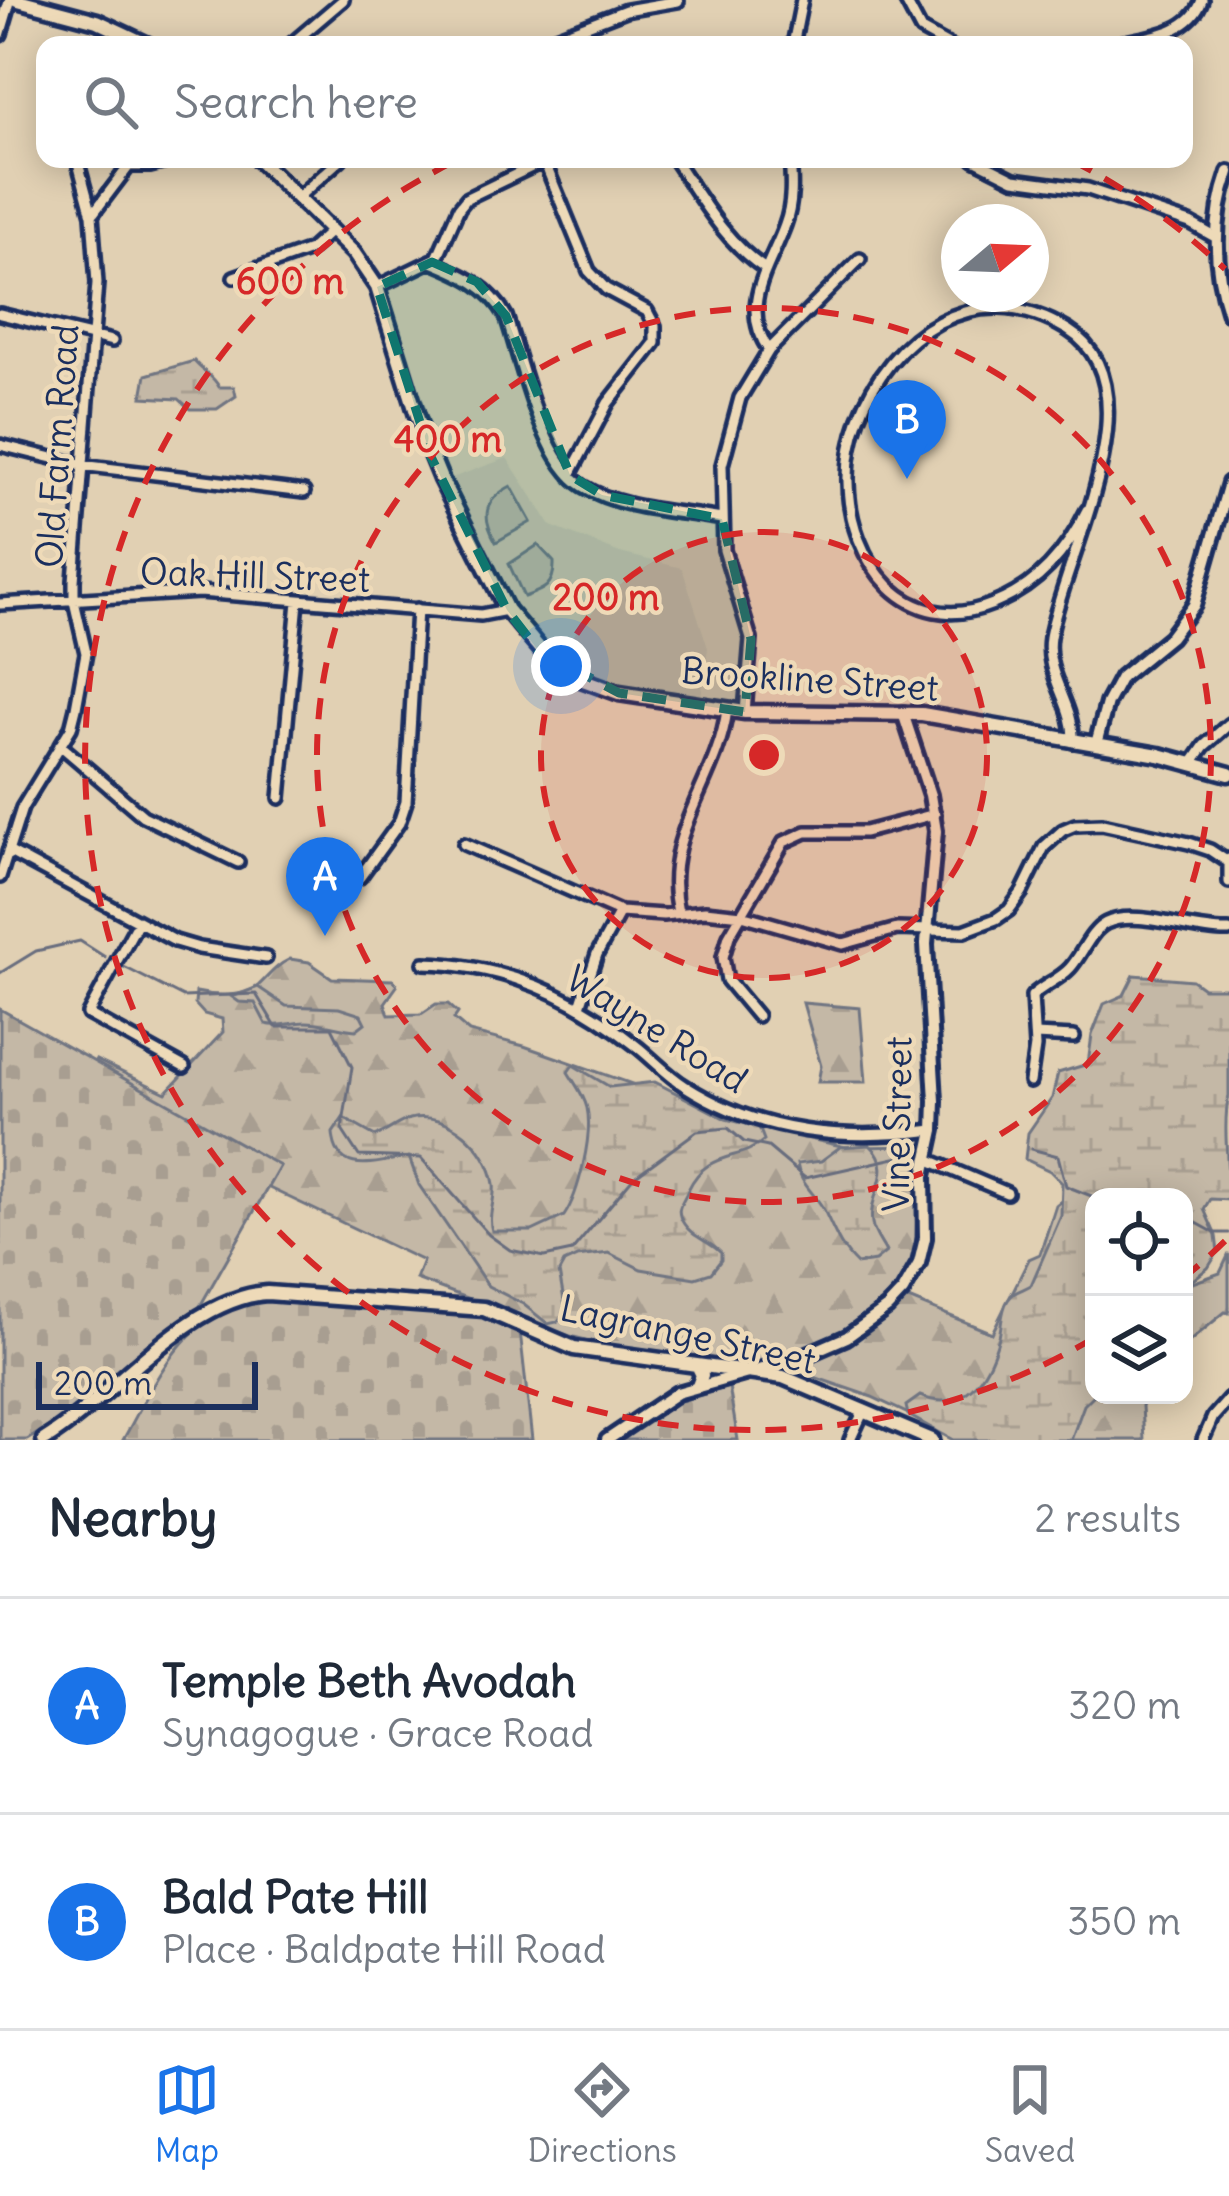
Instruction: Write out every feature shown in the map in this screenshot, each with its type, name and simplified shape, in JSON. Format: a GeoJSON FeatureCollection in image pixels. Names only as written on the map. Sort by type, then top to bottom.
{"type":"FeatureCollection","features":[{"type":"Feature","properties":{"kind":"main road"},"geometry":{"type":"LineString","coordinates":[[14,0],[97,21],[129,36]]}},
{"type":"Feature","properties":{"kind":"main road","name":"Brookline Street"},"geometry":{"type":"LineString","coordinates":[[267,168],[354,253],[377,287],[431,457],[507,610],[538,650],[575,677],[619,693],[727,710],[903,713],[1193,762],[1229,774]]}},
{"type":"Feature","properties":{"kind":"main road","name":"Lagrange Street"},"geometry":{"type":"LineString","coordinates":[[44,1440],[212,1311],[235,1299],[261,1294],[478,1308],[574,1348],[752,1372],[805,1385],[932,1440]]}},
{"type":"Feature","properties":{"kind":"main road"},"geometry":{"type":"LineString","coordinates":[[697,1365],[703,1375],[698,1386]]}},
{"type":"Feature","properties":{"kind":"street"},"geometry":{"type":"LineString","coordinates":[[0,34],[14,0]]}},
{"type":"Feature","properties":{"kind":"street"},"geometry":{"type":"LineString","coordinates":[[301,36],[343,0]]}},
{"type":"Feature","properties":{"kind":"street"},"geometry":{"type":"LineString","coordinates":[[795,36],[802,0]]}},
{"type":"Feature","properties":{"kind":"street"},"geometry":{"type":"LineString","coordinates":[[905,0],[921,30],[932,36]]}},
{"type":"Feature","properties":{"kind":"street"},"geometry":{"type":"LineString","coordinates":[[1144,36],[1185,25],[1202,0]]}},
{"type":"Feature","properties":{"kind":"street"},"geometry":{"type":"LineString","coordinates":[[558,36],[626,10],[679,1]]}},
{"type":"Feature","properties":{"kind":"street","name":"Old Farm Road"},"geometry":{"type":"LineString","coordinates":[[0,877],[22,808],[60,746],[76,708],[86,653],[74,601],[97,284],[92,215],[79,168]]}},
{"type":"Feature","properties":{"kind":"street"},"geometry":{"type":"LineString","coordinates":[[92,215],[127,168]]}},
{"type":"Feature","properties":{"kind":"street"},"geometry":{"type":"LineString","coordinates":[[297,198],[331,168]]}},
{"type":"Feature","properties":{"kind":"street"},"geometry":{"type":"LineString","coordinates":[[377,287],[432,262],[467,198],[529,168]]}},
{"type":"Feature","properties":{"kind":"street"},"geometry":{"type":"LineString","coordinates":[[549,168],[589,271],[606,290],[647,310],[656,333],[650,353],[608,403],[570,476]]}},
{"type":"Feature","properties":{"kind":"street"},"geometry":{"type":"LineString","coordinates":[[680,168],[722,228],[764,268]]}},
{"type":"Feature","properties":{"kind":"street"},"geometry":{"type":"LineString","coordinates":[[769,350],[756,319],[756,301],[764,268],[786,224],[790,168]]}},
{"type":"Feature","properties":{"kind":"street"},"geometry":{"type":"LineString","coordinates":[[992,168],[1014,179],[1088,189],[1190,223],[1215,237]]}},
{"type":"Feature","properties":{"kind":"street"},"geometry":{"type":"LineString","coordinates":[[1229,172],[1215,237],[1220,287],[1229,314]]}},
{"type":"Feature","properties":{"kind":"street"},"geometry":{"type":"LineString","coordinates":[[234,277],[310,250],[332,230]]}},
{"type":"Feature","properties":{"kind":"street"},"geometry":{"type":"LineString","coordinates":[[746,712],[751,640],[727,564],[722,519],[722,465],[730,426],[740,398],[769,350],[860,260]]}},
{"type":"Feature","properties":{"kind":"street"},"geometry":{"type":"LineString","coordinates":[[432,262],[477,282],[495,297],[550,443],[570,476],[602,495],[722,519]]}},
{"type":"Feature","properties":{"kind":"street"},"geometry":{"type":"LineString","coordinates":[[1073,742],[1074,719],[1049,654],[1088,510],[1105,437],[1107,390],[1091,348],[1075,334],[1019,309],[981,308],[933,323],[898,353],[868,403],[849,459],[857,536],[890,588],[916,608],[948,614],[1004,600],[1045,572],[1072,542],[1088,510]]}},
{"type":"Feature","properties":{"kind":"street"},"geometry":{"type":"LineString","coordinates":[[0,314],[112,341]]}},
{"type":"Feature","properties":{"kind":"street"},"geometry":{"type":"LineString","coordinates":[[0,445],[81,465],[304,492]]}},
{"type":"Feature","properties":{"kind":"street"},"geometry":{"type":"LineString","coordinates":[[1096,744],[1120,677],[1170,637],[1188,616],[1229,483]]}},
{"type":"Feature","properties":{"kind":"street"},"geometry":{"type":"LineString","coordinates":[[1045,572],[1065,585]]}},
{"type":"Feature","properties":{"kind":"street","name":"Oak Hill Street"},"geometry":{"type":"LineString","coordinates":[[0,604],[200,592],[481,615],[507,610]]}},
{"type":"Feature","properties":{"kind":"street"},"geometry":{"type":"LineString","coordinates":[[280,798],[298,601]]}},
{"type":"Feature","properties":{"kind":"street"},"geometry":{"type":"LineString","coordinates":[[360,877],[399,824],[406,802],[417,609]]}},
{"type":"Feature","properties":{"kind":"street"},"geometry":{"type":"LineString","coordinates":[[678,913],[672,875],[678,842],[717,758],[727,710]]}},
{"type":"Feature","properties":{"kind":"street","name":"Vine Street"},"geometry":{"type":"LineString","coordinates":[[608,1440],[666,1398],[808,1355],[865,1325],[915,1275],[925,1238],[934,1130],[927,929],[934,814],[903,713]]}},
{"type":"Feature","properties":{"kind":"street"},"geometry":{"type":"LineString","coordinates":[[1074,719],[1101,723]]}},
{"type":"Feature","properties":{"kind":"street"},"geometry":{"type":"LineString","coordinates":[[1193,762],[1229,724]]}},
{"type":"Feature","properties":{"kind":"street"},"geometry":{"type":"LineString","coordinates":[[60,746],[143,817],[238,862]]}},
{"type":"Feature","properties":{"kind":"street"},"geometry":{"type":"LineString","coordinates":[[757,1016],[736,995],[724,969],[729,936],[774,854],[795,836],[865,832],[934,814]]}},
{"type":"Feature","properties":{"kind":"street"},"geometry":{"type":"LineString","coordinates":[[464,844],[620,912],[705,910],[742,915],[832,943],[897,929],[964,931],[1009,910],[1044,848],[1076,825],[1102,824],[1210,850],[1228,861],[1229,882]]}},
{"type":"Feature","properties":{"kind":"street"},"geometry":{"type":"LineString","coordinates":[[8,851],[138,922],[199,948],[266,958]]}},
{"type":"Feature","properties":{"kind":"street"},"geometry":{"type":"LineString","coordinates":[[580,1006],[597,954],[620,912]]}},
{"type":"Feature","properties":{"kind":"street"},"geometry":{"type":"LineString","coordinates":[[1030,1082],[1035,1036],[1032,996],[1063,975],[1107,922],[1128,918],[1229,931]]}},
{"type":"Feature","properties":{"kind":"street"},"geometry":{"type":"LineString","coordinates":[[138,922],[88,1014],[184,1067]]}},
{"type":"Feature","properties":{"kind":"street","name":"Wayne Road"},"geometry":{"type":"LineString","coordinates":[[424,963],[489,968],[526,980],[580,1006],[685,1086],[772,1126],[837,1136],[934,1130]]}},
{"type":"Feature","properties":{"kind":"street"},"geometry":{"type":"LineString","coordinates":[[1035,1036],[1074,1036]]}},
{"type":"Feature","properties":{"kind":"street"},"geometry":{"type":"LineString","coordinates":[[928,1159],[1007,1193]]}},
{"type":"Feature","properties":{"kind":"street"},"geometry":{"type":"LineString","coordinates":[[805,1385],[800,1372],[808,1355]]}},
{"type":"Feature","properties":{"kind":"street"},"geometry":{"type":"LineString","coordinates":[[1203,1440],[1213,1417],[1229,1399]]}},
{"type":"Feature","properties":{"kind":"street"},"geometry":{"type":"LineString","coordinates":[[850,1440],[865,1410]]}},
{"type":"Feature","properties":{"kind":"highlighted area"},"geometry":{"type":"Polygon","coordinates":[[[432,262],[477,282],[506,316],[570,475],[602,495],[722,519],[751,639],[745,712],[619,693],[538,650],[507,610],[431,457],[377,287],[432,262]]]}},
{"type":"Feature","properties":{"kind":"shaded area"},"geometry":{"type":"Polygon","coordinates":[[[507,458],[551,526],[620,553],[682,568],[708,648],[701,698],[587,672],[561,657],[533,631],[449,479],[507,458]]]}},
{"type":"Feature","properties":{"kind":"green space"},"geometry":{"type":"Polygon","coordinates":[[[194,361],[219,387],[234,387],[236,396],[217,409],[190,409],[179,399],[142,397],[146,375],[194,361]]]}},
{"type":"Feature","properties":{"kind":"green space"},"geometry":{"type":"Polygon","coordinates":[[[511,486],[531,522],[496,542],[488,509],[511,486]]]}},
{"type":"Feature","properties":{"kind":"green space"},"geometry":{"type":"Polygon","coordinates":[[[538,545],[554,562],[553,577],[543,589],[524,597],[509,564],[538,545]]]}},
{"type":"Feature","properties":{"kind":"green space"},"geometry":{"type":"Polygon","coordinates":[[[290,959],[309,962],[332,978],[393,980],[397,986],[385,1003],[389,1015],[421,1014],[436,1004],[448,1004],[458,1013],[454,1019],[469,1032],[524,1046],[751,1126],[846,1147],[921,1146],[915,1248],[907,1278],[867,1314],[789,1366],[644,1355],[570,1336],[416,1279],[423,1261],[267,1187],[90,1075],[96,1060],[166,1093],[223,1032],[222,1019],[204,1014],[195,1004],[196,992],[245,993],[290,959]]]}},
{"type":"Feature","properties":{"kind":"green space"},"geometry":{"type":"Polygon","coordinates":[[[1134,975],[1229,988],[1229,1200],[1210,1199],[1204,1209],[1218,1252],[1193,1280],[1193,1188],[1085,1188],[1085,1404],[1071,1440],[953,1440],[908,1415],[906,1406],[920,1396],[949,1400],[972,1388],[994,1352],[1006,1304],[1031,1285],[1061,1216],[1062,1183],[1025,1159],[1028,1133],[1052,1098],[1058,1073],[1088,1064],[1092,1035],[1104,1004],[1124,995],[1134,975]]]}},
{"type":"Feature","properties":{"kind":"green space"},"geometry":{"type":"Polygon","coordinates":[[[258,987],[286,1006],[339,1008],[361,1015],[365,1023],[356,1030],[312,1022],[266,1024],[255,1003],[232,997],[258,987]]]}},
{"type":"Feature","properties":{"kind":"green space"},"geometry":{"type":"Polygon","coordinates":[[[803,1003],[860,1008],[866,1082],[818,1082],[821,1066],[803,1003]]]}},
{"type":"Feature","properties":{"kind":"green space"},"geometry":{"type":"Polygon","coordinates":[[[0,1009],[280,1166],[199,1308],[70,1413],[27,1440],[0,1440],[0,1009]]]}},
{"type":"Feature","properties":{"kind":"green space"},"geometry":{"type":"Polygon","coordinates":[[[573,1065],[610,1087],[655,1082],[726,1119],[759,1127],[764,1140],[705,1168],[681,1203],[681,1219],[688,1229],[721,1253],[711,1273],[695,1278],[641,1269],[609,1253],[577,1257],[564,1263],[559,1272],[566,1312],[548,1324],[488,1286],[419,1185],[409,1157],[350,1162],[336,1147],[333,1133],[343,1118],[375,1136],[410,1119],[439,1120],[452,1126],[475,1145],[490,1170],[492,1231],[532,1231],[564,1216],[583,1164],[587,1108],[568,1072],[573,1065]]]}},
{"type":"Feature","properties":{"kind":"green space"},"geometry":{"type":"Polygon","coordinates":[[[870,1145],[878,1154],[882,1173],[872,1223],[886,1252],[875,1261],[857,1264],[797,1164],[821,1161],[840,1147],[870,1145]]]}},
{"type":"Feature","properties":{"kind":"green space"},"geometry":{"type":"Polygon","coordinates":[[[1071,1193],[1085,1195],[1085,1404],[1143,1404],[1144,1440],[964,1440],[872,1397],[811,1376],[812,1362],[867,1330],[906,1298],[992,1333],[1029,1259],[1040,1254],[1056,1205],[1071,1193]]]}},
{"type":"Feature","properties":{"kind":"green space"},"geometry":{"type":"Polygon","coordinates":[[[1229,1254],[1229,1313],[1193,1339],[1193,1283],[1220,1273],[1229,1254]]]}},
{"type":"Feature","properties":{"kind":"green space"},"geometry":{"type":"Polygon","coordinates":[[[281,1300],[459,1312],[486,1316],[520,1331],[532,1440],[123,1440],[165,1365],[200,1326],[249,1303],[281,1300]]]}},
{"type":"Feature","properties":{"kind":"green space"},"geometry":{"type":"Polygon","coordinates":[[[729,1387],[738,1440],[621,1440],[673,1403],[729,1387]]]}},
{"type":"Feature","properties":{"kind":"waterway"},"geometry":{"type":"LineString","coordinates":[[0,973],[36,951],[80,941],[105,957]]}},
{"type":"Feature","properties":{"kind":"waterway"},"geometry":{"type":"LineString","coordinates":[[124,967],[183,997],[256,994],[276,1027],[332,1027],[352,1067],[342,1130],[359,1156],[421,1158],[489,1235],[510,1250],[544,1257],[572,1251],[633,1178],[697,1131],[728,1128],[744,1142],[768,1147],[805,1178],[913,1154]]}},
{"type":"Feature","properties":{"kind":"waterway"},"geometry":{"type":"LineString","coordinates":[[1031,1149],[1058,1156],[1066,1186],[1085,1193]]}},
{"type":"Feature","properties":{"kind":"waterway"},"geometry":{"type":"LineString","coordinates":[[1193,1221],[1215,1233],[1229,1233]]}},
{"type":"Feature","properties":{"kind":"place","name":"Bald Pate Hill"},"geometry":{"type":"Point","coordinates":[907,479]}},
{"type":"Feature","properties":{"kind":"place","name":"Temple Beth Avodah"},"geometry":{"type":"Point","coordinates":[325,936]}}]}
